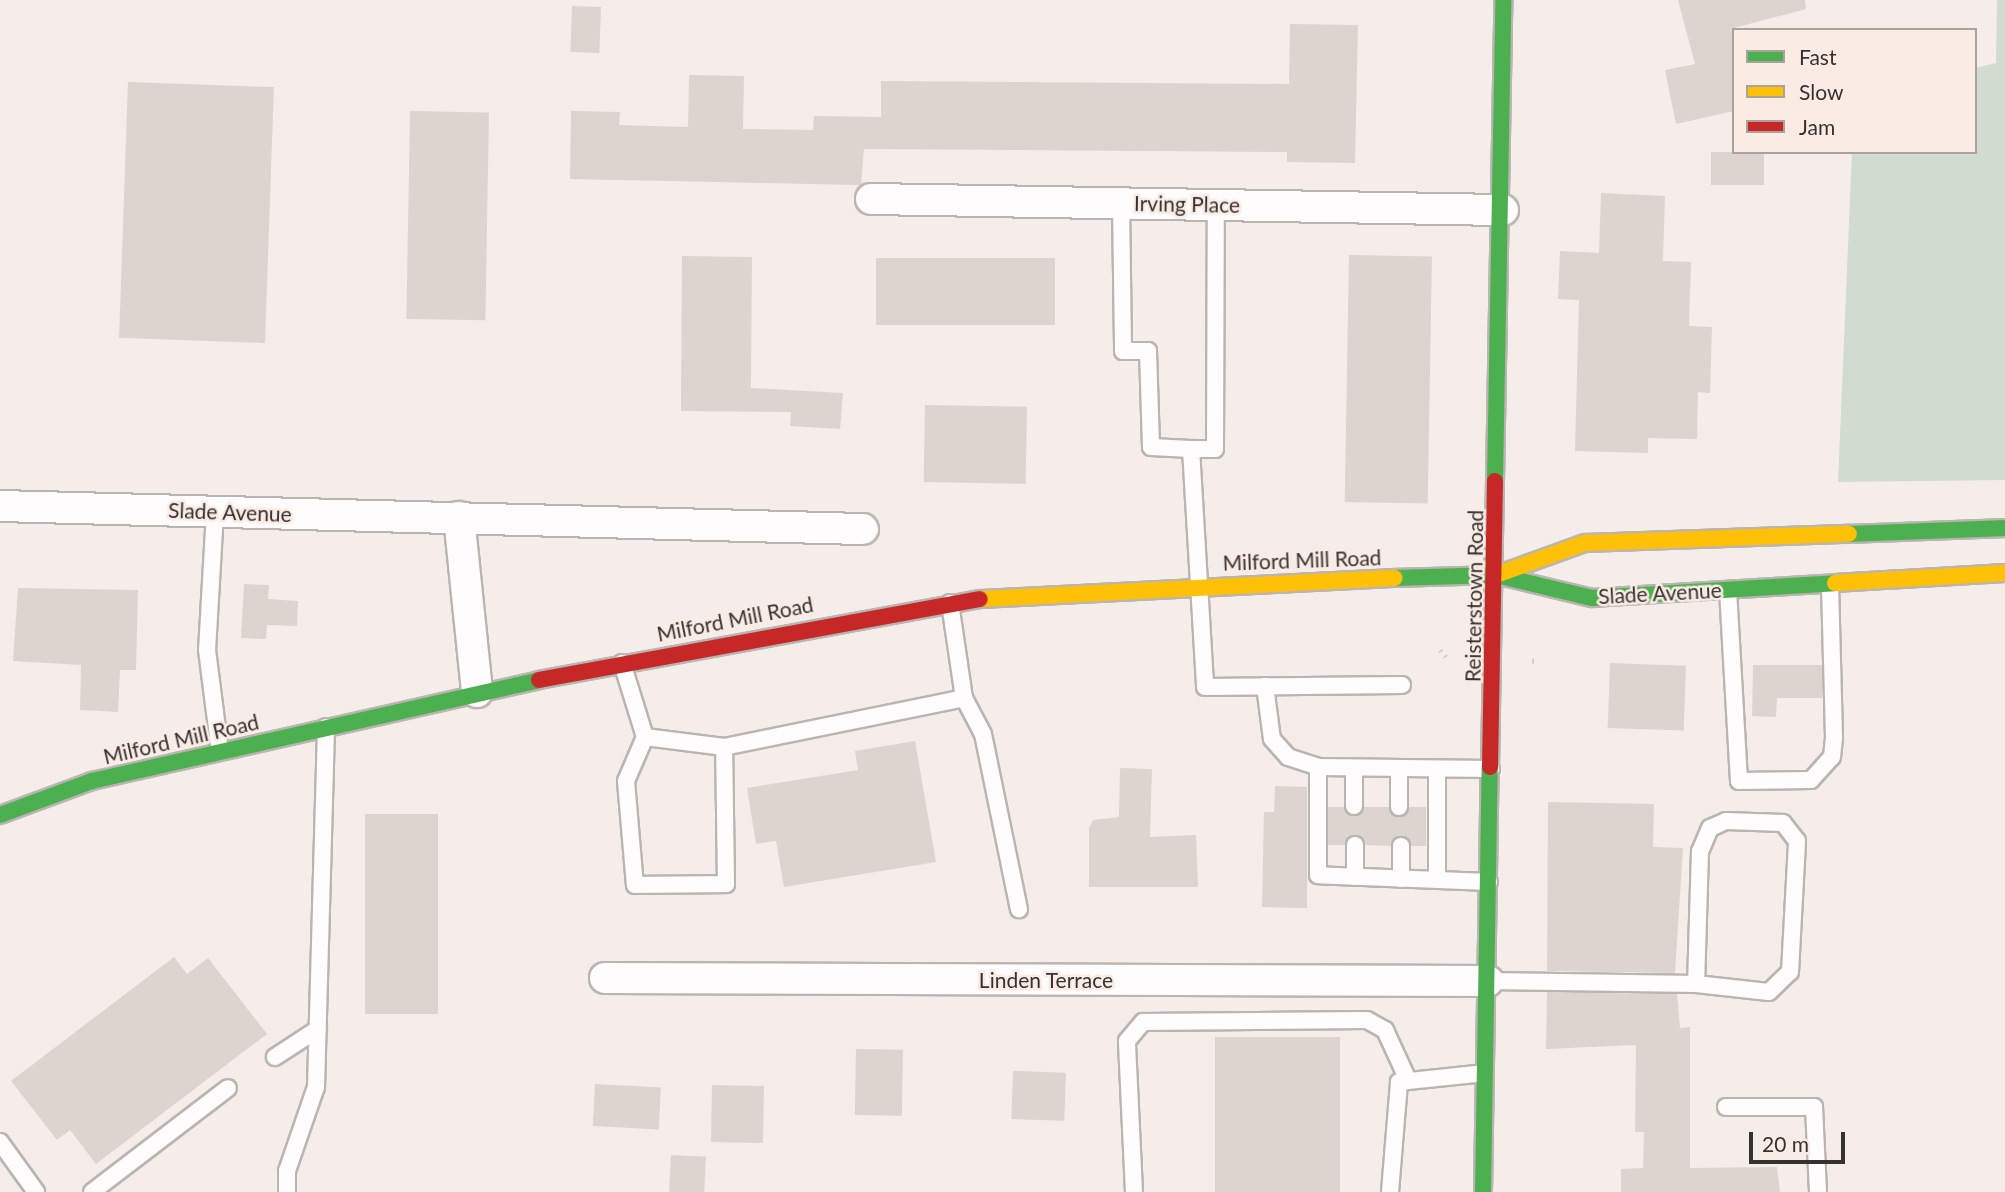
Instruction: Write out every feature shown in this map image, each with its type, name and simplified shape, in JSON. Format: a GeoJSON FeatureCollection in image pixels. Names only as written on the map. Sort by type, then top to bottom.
{"type":"FeatureCollection","features":[{"type":"Feature","properties":{"kind":"main road","name":"Reisterstown Road"},"geometry":{"type":"LineString","coordinates":[[1483,1192],[1503,210],[1503,0]]}},
{"type":"Feature","properties":{"kind":"main road"},"geometry":{"type":"LineString","coordinates":[[1496,575],[1585,543],[2005,528]]}},
{"type":"Feature","properties":{"kind":"main road","name":"Slade Avenue"},"geometry":{"type":"LineString","coordinates":[[1496,575],[1592,598],[2005,573]]}},
{"type":"Feature","properties":{"kind":"main road","name":"Milford Mill Road"},"geometry":{"type":"LineString","coordinates":[[0,815],[92,781],[477,692],[950,603],[1203,584],[1496,575]]}},
{"type":"Feature","properties":{"kind":"street","name":"Irving Place"},"geometry":{"type":"LineString","coordinates":[[872,199],[1503,210]]}},
{"type":"Feature","properties":{"kind":"street","name":"Slade Avenue"},"geometry":{"type":"LineString","coordinates":[[0,506],[863,529]]}},
{"type":"Feature","properties":{"kind":"street"},"geometry":{"type":"LineString","coordinates":[[459,517],[477,692]]}},
{"type":"Feature","properties":{"kind":"street","name":"Linden Terrace"},"geometry":{"type":"LineString","coordinates":[[605,978],[1488,981]]}},
{"type":"Feature","properties":{"kind":"lane"},"geometry":{"type":"LineString","coordinates":[[1121,203],[1123,351],[1148,351],[1151,447],[1191,449],[1215,449],[1216,205]]}},
{"type":"Feature","properties":{"kind":"lane"},"geometry":{"type":"LineString","coordinates":[[1191,449],[1203,584],[1205,687],[1402,685]]}},
{"type":"Feature","properties":{"kind":"lane"},"geometry":{"type":"LineString","coordinates":[[215,512],[207,650],[220,751]]}},
{"type":"Feature","properties":{"kind":"lane"},"geometry":{"type":"LineString","coordinates":[[1728,590],[1739,781],[1811,780],[1832,757],[1835,737],[1830,584]]}},
{"type":"Feature","properties":{"kind":"lane"},"geometry":{"type":"LineString","coordinates":[[950,603],[964,698],[983,734],[1019,909]]}},
{"type":"Feature","properties":{"kind":"lane"},"geometry":{"type":"LineString","coordinates":[[622,663],[645,737],[626,781],[635,884],[726,884],[724,747]]}},
{"type":"Feature","properties":{"kind":"lane"},"geometry":{"type":"LineString","coordinates":[[1265,686],[1272,739],[1288,757],[1318,767],[1492,769]]}},
{"type":"Feature","properties":{"kind":"lane"},"geometry":{"type":"LineString","coordinates":[[645,737],[724,747],[964,698]]}},
{"type":"Feature","properties":{"kind":"lane"},"geometry":{"type":"LineString","coordinates":[[287,1192],[287,1171],[316,1087],[326,727]]}},
{"type":"Feature","properties":{"kind":"lane"},"geometry":{"type":"LineString","coordinates":[[1318,767],[1318,876],[1489,882]]}},
{"type":"Feature","properties":{"kind":"lane"},"geometry":{"type":"LineString","coordinates":[[1354,768],[1354,806]]}},
{"type":"Feature","properties":{"kind":"lane"},"geometry":{"type":"LineString","coordinates":[[1399,768],[1399,807]]}},
{"type":"Feature","properties":{"kind":"lane"},"geometry":{"type":"LineString","coordinates":[[1437,769],[1437,879]]}},
{"type":"Feature","properties":{"kind":"lane"},"geometry":{"type":"LineString","coordinates":[[1488,981],[1696,984],[1769,992],[1790,972],[1797,841],[1783,823],[1726,821],[1710,828],[1700,851],[1696,984]]}},
{"type":"Feature","properties":{"kind":"lane"},"geometry":{"type":"LineString","coordinates":[[1354,845],[1355,877]]}},
{"type":"Feature","properties":{"kind":"lane"},"geometry":{"type":"LineString","coordinates":[[1401,846],[1401,878]]}},
{"type":"Feature","properties":{"kind":"lane"},"geometry":{"type":"LineString","coordinates":[[1134,1192],[1127,1041],[1143,1022],[1161,1017],[1367,1020],[1385,1030],[1407,1078]]}},
{"type":"Feature","properties":{"kind":"lane"},"geometry":{"type":"LineString","coordinates":[[275,1057],[318,1028]]}},
{"type":"Feature","properties":{"kind":"lane"},"geometry":{"type":"LineString","coordinates":[[1390,1192],[1399,1082],[1407,1078],[1485,1073]]}},
{"type":"Feature","properties":{"kind":"lane"},"geometry":{"type":"LineString","coordinates":[[92,1192],[228,1088]]}},
{"type":"Feature","properties":{"kind":"lane"},"geometry":{"type":"LineString","coordinates":[[1726,1107],[1814,1107],[1818,1192]]}},
{"type":"Feature","properties":{"kind":"lane"},"geometry":{"type":"LineString","coordinates":[[0,1142],[36,1192]]}},
{"type":"Feature","properties":{"kind":"path"},"geometry":{"type":"LineString","coordinates":[[1440,650],[1449,660]]}},
{"type":"Feature","properties":{"kind":"shaded area"},"geometry":{"type":"Polygon","coordinates":[[[1997,0],[2005,0],[2005,480],[1838,482],[1852,154],[1977,154],[1977,68],[1996,63],[1997,0]]]}},
{"type":"Feature","properties":{"kind":"building"},"geometry":{"type":"Polygon","coordinates":[[[1678,0],[1805,0],[1806,9],[1732,28],[1732,111],[1676,124],[1665,70],[1695,64],[1678,0]]]}},
{"type":"Feature","properties":{"kind":"building"},"geometry":{"type":"Polygon","coordinates":[[[572,6],[601,7],[599,53],[570,52],[572,6]]]}},
{"type":"Feature","properties":{"kind":"building"},"geometry":{"type":"Polygon","coordinates":[[[1290,24],[1358,25],[1355,163],[1287,162],[1287,152],[864,149],[861,185],[570,179],[571,111],[620,112],[619,125],[688,127],[689,75],[744,76],[743,129],[813,130],[814,116],[881,117],[881,81],[1289,84],[1290,24]]]}},
{"type":"Feature","properties":{"kind":"building"},"geometry":{"type":"Polygon","coordinates":[[[128,82],[274,87],[265,343],[119,338],[128,82]]]}},
{"type":"Feature","properties":{"kind":"building"},"geometry":{"type":"Polygon","coordinates":[[[410,111],[489,112],[485,320],[406,319],[410,111]]]}},
{"type":"Feature","properties":{"kind":"building"},"geometry":{"type":"Polygon","coordinates":[[[1711,152],[1764,154],[1764,185],[1711,185],[1711,152]]]}},
{"type":"Feature","properties":{"kind":"building"},"geometry":{"type":"Polygon","coordinates":[[[1601,193],[1665,196],[1663,261],[1691,262],[1689,326],[1712,327],[1710,393],[1698,392],[1697,439],[1648,438],[1648,453],[1575,451],[1579,300],[1558,299],[1560,251],[1599,253],[1601,193]]]}},
{"type":"Feature","properties":{"kind":"building"},"geometry":{"type":"Polygon","coordinates":[[[1349,255],[1432,256],[1428,503],[1345,502],[1349,255]]]}},
{"type":"Feature","properties":{"kind":"building"},"geometry":{"type":"Polygon","coordinates":[[[682,256],[752,257],[751,388],[843,393],[840,429],[790,426],[791,412],[681,411],[682,256]]]}},
{"type":"Feature","properties":{"kind":"building"},"geometry":{"type":"Polygon","coordinates":[[[876,258],[1055,258],[1055,325],[876,325],[876,258]]]}},
{"type":"Feature","properties":{"kind":"building"},"geometry":{"type":"Polygon","coordinates":[[[925,405],[1027,407],[1026,484],[924,482],[925,405]]]}},
{"type":"Feature","properties":{"kind":"building"},"geometry":{"type":"Polygon","coordinates":[[[244,584],[269,585],[268,599],[298,601],[297,626],[267,625],[266,639],[241,638],[244,584]]]}},
{"type":"Feature","properties":{"kind":"building"},"geometry":{"type":"Polygon","coordinates":[[[18,588],[138,590],[136,670],[120,670],[118,712],[80,710],[81,665],[13,661],[18,588]]]}},
{"type":"Feature","properties":{"kind":"building"},"geometry":{"type":"Polygon","coordinates":[[[1610,663],[1686,666],[1684,731],[1608,728],[1610,663]]]}},
{"type":"Feature","properties":{"kind":"building"},"geometry":{"type":"Polygon","coordinates":[[[1753,665],[1822,665],[1822,698],[1777,698],[1776,717],[1752,716],[1753,665]]]}},
{"type":"Feature","properties":{"kind":"building"},"geometry":{"type":"Polygon","coordinates":[[[915,741],[936,862],[784,887],[776,841],[756,844],[747,788],[858,770],[855,751],[915,741]]]}},
{"type":"Feature","properties":{"kind":"building"},"geometry":{"type":"Polygon","coordinates":[[[1120,768],[1152,769],[1150,837],[1196,835],[1198,887],[1089,887],[1089,828],[1093,820],[1119,817],[1120,768]]]}},
{"type":"Feature","properties":{"kind":"building"},"geometry":{"type":"Polygon","coordinates":[[[1275,786],[1307,787],[1307,908],[1262,907],[1264,812],[1274,812],[1275,786]]]}},
{"type":"Feature","properties":{"kind":"building"},"geometry":{"type":"Polygon","coordinates":[[[1548,802],[1654,804],[1653,847],[1683,848],[1675,973],[1547,971],[1548,802]]]}},
{"type":"Feature","properties":{"kind":"building"},"geometry":{"type":"Polygon","coordinates":[[[1328,807],[1344,807],[1353,816],[1364,807],[1389,807],[1398,817],[1410,807],[1426,807],[1426,846],[1411,846],[1402,836],[1391,846],[1366,845],[1356,835],[1345,845],[1328,845],[1328,807]]]}},
{"type":"Feature","properties":{"kind":"building"},"geometry":{"type":"Polygon","coordinates":[[[365,814],[438,814],[438,1014],[365,1014],[365,814]]]}},
{"type":"Feature","properties":{"kind":"building"},"geometry":{"type":"Polygon","coordinates":[[[174,957],[187,974],[208,958],[267,1034],[96,1164],[70,1130],[57,1140],[11,1081],[174,957]]]}},
{"type":"Feature","properties":{"kind":"building"},"geometry":{"type":"Polygon","coordinates":[[[1547,992],[1677,994],[1680,1028],[1690,1027],[1690,1168],[1777,1167],[1780,1192],[1621,1192],[1621,1169],[1643,1168],[1644,1132],[1635,1132],[1636,1045],[1546,1049],[1547,992]]]}},
{"type":"Feature","properties":{"kind":"building"},"geometry":{"type":"Polygon","coordinates":[[[1215,1037],[1340,1037],[1340,1192],[1215,1192],[1215,1037]]]}},
{"type":"Feature","properties":{"kind":"building"},"geometry":{"type":"Polygon","coordinates":[[[856,1049],[903,1050],[902,1116],[855,1115],[856,1049]]]}},
{"type":"Feature","properties":{"kind":"building"},"geometry":{"type":"Polygon","coordinates":[[[1013,1071],[1066,1073],[1064,1121],[1011,1119],[1013,1071]]]}},
{"type":"Feature","properties":{"kind":"building"},"geometry":{"type":"Polygon","coordinates":[[[595,1084],[661,1087],[659,1129],[593,1126],[595,1084]]]}},
{"type":"Feature","properties":{"kind":"building"},"geometry":{"type":"Polygon","coordinates":[[[712,1085],[764,1086],[763,1143],[711,1142],[712,1085]]]}},
{"type":"Feature","properties":{"kind":"building"},"geometry":{"type":"Polygon","coordinates":[[[671,1155],[706,1157],[704,1192],[669,1192],[671,1155]]]}},
{"type":"Feature","properties":{"kind":"traffic: fast"},"geometry":{"type":"LineString","coordinates":[[1495,481],[1503,0]]}},
{"type":"Feature","properties":{"kind":"traffic: fast"},"geometry":{"type":"LineString","coordinates":[[1849,534],[2005,528]]}},
{"type":"Feature","properties":{"kind":"traffic: fast"},"geometry":{"type":"LineString","coordinates":[[1394,578],[1496,575],[1592,598],[1835,583]]}},
{"type":"Feature","properties":{"kind":"traffic: fast"},"geometry":{"type":"LineString","coordinates":[[0,815],[92,781],[539,680]]}},
{"type":"Feature","properties":{"kind":"traffic: fast"},"geometry":{"type":"LineString","coordinates":[[1483,1192],[1490,767]]}},
{"type":"Feature","properties":{"kind":"traffic: slow"},"geometry":{"type":"LineString","coordinates":[[1496,575],[1585,543],[1849,534]]}},
{"type":"Feature","properties":{"kind":"traffic: slow"},"geometry":{"type":"LineString","coordinates":[[1835,583],[2005,573]]}},
{"type":"Feature","properties":{"kind":"traffic: slow"},"geometry":{"type":"LineString","coordinates":[[980,599],[1394,578]]}},
{"type":"Feature","properties":{"kind":"traffic: jam"},"geometry":{"type":"LineString","coordinates":[[1490,767],[1495,481]]}},
{"type":"Feature","properties":{"kind":"traffic: jam"},"geometry":{"type":"LineString","coordinates":[[539,680],[980,599]]}}]}
